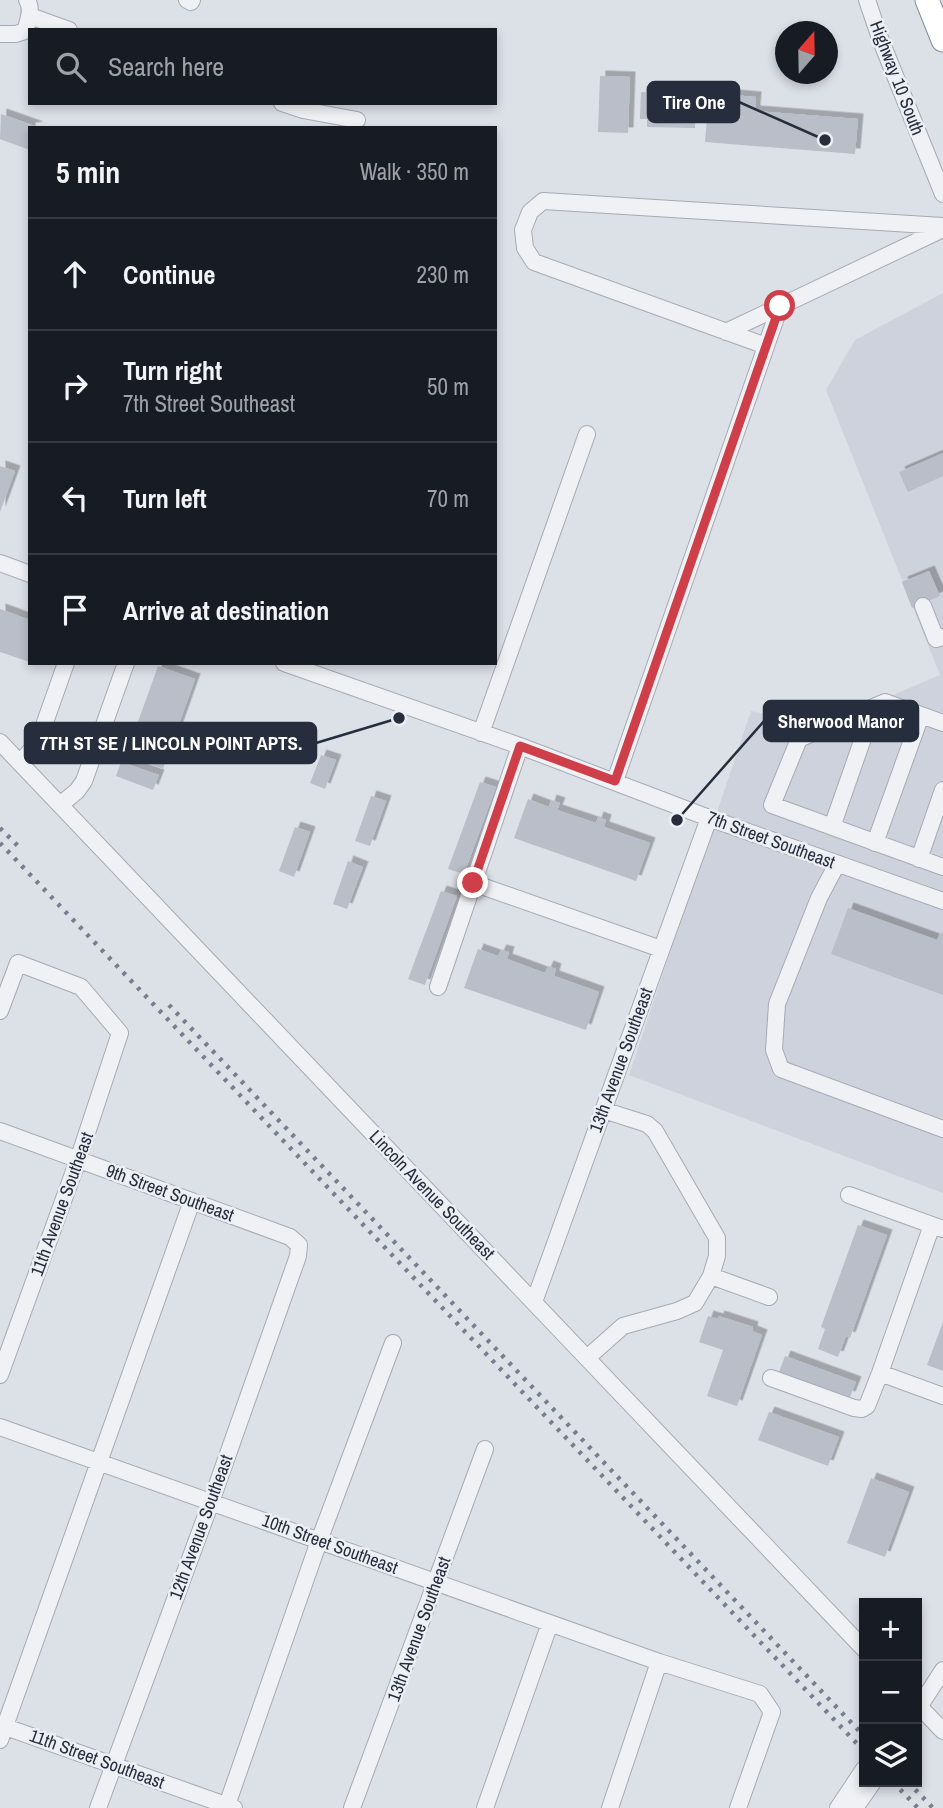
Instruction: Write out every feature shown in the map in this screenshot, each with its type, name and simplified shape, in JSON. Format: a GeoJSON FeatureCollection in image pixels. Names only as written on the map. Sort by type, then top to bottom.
{"type":"FeatureCollection","features":[{"type":"Feature","properties":{"kind":"highway"},"geometry":{"type":"LineString","coordinates":[[927,0],[943,40]]}},
{"type":"Feature","properties":{"kind":"street"},"geometry":{"type":"LineString","coordinates":[[187,0],[192,0]]}},
{"type":"Feature","properties":{"kind":"street","name":"Highway 10 South"},"geometry":{"type":"LineString","coordinates":[[867,0],[943,194]]}},
{"type":"Feature","properties":{"kind":"street"},"geometry":{"type":"LineString","coordinates":[[0,34],[25,31],[28,8],[65,28]]}},
{"type":"Feature","properties":{"kind":"street"},"geometry":{"type":"LineString","coordinates":[[288,105],[357,120]]}},
{"type":"Feature","properties":{"kind":"street"},"geometry":{"type":"LineString","coordinates":[[766,346],[534,262],[525,248],[523,230],[530,212],[543,201],[943,228]]}},
{"type":"Feature","properties":{"kind":"street"},"geometry":{"type":"LineString","coordinates":[[726,332],[943,228]]}},
{"type":"Feature","properties":{"kind":"street"},"geometry":{"type":"LineString","coordinates":[[615,781],[780,306]]}},
{"type":"Feature","properties":{"kind":"street"},"geometry":{"type":"LineString","coordinates":[[481,733],[587,434]]}},
{"type":"Feature","properties":{"kind":"street"},"geometry":{"type":"LineString","coordinates":[[0,563],[28,573]]}},
{"type":"Feature","properties":{"kind":"street"},"geometry":{"type":"LineString","coordinates":[[923,606],[936,639],[943,636]]}},
{"type":"Feature","properties":{"kind":"street"},"geometry":{"type":"LineString","coordinates":[[20,763],[38,742],[65,665]]}},
{"type":"Feature","properties":{"kind":"street"},"geometry":{"type":"LineString","coordinates":[[60,805],[85,781],[125,665]]}},
{"type":"Feature","properties":{"kind":"street","name":"7th Street Southeast"},"geometry":{"type":"LineString","coordinates":[[290,665],[943,901]]}},
{"type":"Feature","properties":{"kind":"street"},"geometry":{"type":"LineString","coordinates":[[943,723],[885,702],[799,739],[772,805],[943,867]]}},
{"type":"Feature","properties":{"kind":"street"},"geometry":{"type":"LineString","coordinates":[[832,827],[874,707]]}},
{"type":"Feature","properties":{"kind":"street"},"geometry":{"type":"LineString","coordinates":[[875,843],[921,715]]}},
{"type":"Feature","properties":{"kind":"street","name":"Lincoln Avenue Southeast"},"geometry":{"type":"LineString","coordinates":[[0,742],[859,1644]]}},
{"type":"Feature","properties":{"kind":"street"},"geometry":{"type":"LineString","coordinates":[[438,987],[520,746]]}},
{"type":"Feature","properties":{"kind":"street"},"geometry":{"type":"LineString","coordinates":[[919,859],[943,790]]}},
{"type":"Feature","properties":{"kind":"street","name":"13th Avenue Southeast"},"geometry":{"type":"LineString","coordinates":[[534,1302],[709,818]]}},
{"type":"Feature","properties":{"kind":"street"},"geometry":{"type":"LineString","coordinates":[[837,864],[819,898],[778,1004],[774,1050],[781,1069],[943,1129]]}},
{"type":"Feature","properties":{"kind":"street"},"geometry":{"type":"LineString","coordinates":[[473,883],[661,949]]}},
{"type":"Feature","properties":{"kind":"street","name":"11th Avenue Southeast"},"geometry":{"type":"LineString","coordinates":[[0,1011],[18,963],[81,987],[120,1033],[78,1160],[0,1375]]}},
{"type":"Feature","properties":{"kind":"street"},"geometry":{"type":"LineString","coordinates":[[587,1358],[623,1326],[677,1311],[695,1303],[711,1276],[718,1256],[717,1238],[655,1131],[647,1124],[603,1110]]}},
{"type":"Feature","properties":{"kind":"street","name":"9th Street Southeast"},"geometry":{"type":"LineString","coordinates":[[0,1131],[290,1237],[299,1245]]}},
{"type":"Feature","properties":{"kind":"street"},"geometry":{"type":"LineString","coordinates":[[771,1378],[854,1408],[862,1409],[867,1406],[938,1227],[849,1195]]}},
{"type":"Feature","properties":{"kind":"street"},"geometry":{"type":"LineString","coordinates":[[2,1730],[192,1201]]}},
{"type":"Feature","properties":{"kind":"street","name":"12th Avenue Southeast"},"geometry":{"type":"LineString","coordinates":[[98,1808],[211,1502],[298,1256],[299,1245]]}},
{"type":"Feature","properties":{"kind":"street"},"geometry":{"type":"LineString","coordinates":[[711,1276],[769,1297]]}},
{"type":"Feature","properties":{"kind":"street"},"geometry":{"type":"LineString","coordinates":[[229,1807],[319,1541],[393,1343]]}},
{"type":"Feature","properties":{"kind":"street"},"geometry":{"type":"LineString","coordinates":[[880,1373],[943,1396]]}},
{"type":"Feature","properties":{"kind":"street","name":"10th Street Southeast"},"geometry":{"type":"LineString","coordinates":[[0,1427],[659,1662],[760,1694],[772,1712],[738,1808]]}},
{"type":"Feature","properties":{"kind":"street","name":"13th Avenue Southeast"},"geometry":{"type":"LineString","coordinates":[[352,1808],[485,1450]]}},
{"type":"Feature","properties":{"kind":"street"},"geometry":{"type":"LineString","coordinates":[[485,1808],[550,1623]]}},
{"type":"Feature","properties":{"kind":"street"},"geometry":{"type":"LineString","coordinates":[[610,1808],[659,1662]]}},
{"type":"Feature","properties":{"kind":"street"},"geometry":{"type":"LineString","coordinates":[[922,1700],[943,1670]]}},
{"type":"Feature","properties":{"kind":"street"},"geometry":{"type":"LineString","coordinates":[[922,1710],[943,1731]]}},
{"type":"Feature","properties":{"kind":"street","name":"11th Street Southeast"},"geometry":{"type":"LineString","coordinates":[[2,1730],[113,1765],[229,1807]]}},
{"type":"Feature","properties":{"kind":"street"},"geometry":{"type":"LineString","coordinates":[[838,1808],[859,1776]]}},
{"type":"Feature","properties":{"kind":"street"},"geometry":{"type":"LineString","coordinates":[[855,1808],[870,1787]]}},
{"type":"Feature","properties":{"kind":"shaded area"},"geometry":{"type":"Polygon","coordinates":[[[943,293],[943,1193],[629,1075],[751,711],[820,726],[940,675],[826,390],[855,340],[943,293]]]}},
{"type":"Feature","properties":{"kind":"building"},"geometry":{"type":"Polygon","coordinates":[[[600,76],[630,77],[628,133],[598,132],[600,76]]]}},
{"type":"Feature","properties":{"kind":"building"},"geometry":{"type":"Polygon","coordinates":[[[641,92],[696,94],[695,128],[647,127],[647,119],[640,119],[641,92]]]}},
{"type":"Feature","properties":{"kind":"building"},"geometry":{"type":"Polygon","coordinates":[[[709,93],[756,97],[755,111],[858,119],[855,154],[705,142],[709,93]]]}},
{"type":"Feature","properties":{"kind":"building"},"geometry":{"type":"Polygon","coordinates":[[[1,114],[35,126],[28,126],[28,149],[0,139],[1,114]]]}},
{"type":"Feature","properties":{"kind":"building"},"geometry":{"type":"Polygon","coordinates":[[[943,453],[943,476],[908,492],[899,472],[943,453]]]}},
{"type":"Feature","properties":{"kind":"building"},"geometry":{"type":"Polygon","coordinates":[[[0,466],[15,471],[0,512],[0,466]]]}},
{"type":"Feature","properties":{"kind":"building"},"geometry":{"type":"Polygon","coordinates":[[[929,571],[940,596],[912,608],[902,582],[929,571]]]}},
{"type":"Feature","properties":{"kind":"building"},"geometry":{"type":"Polygon","coordinates":[[[0,609],[28,619],[28,661],[0,652],[0,609]]]}},
{"type":"Feature","properties":{"kind":"building"},"geometry":{"type":"Polygon","coordinates":[[[158,666],[195,679],[163,769],[126,755],[158,666]]]}},
{"type":"Feature","properties":{"kind":"building"},"geometry":{"type":"Polygon","coordinates":[[[321,755],[336,760],[325,789],[310,783],[321,755]]]}},
{"type":"Feature","properties":{"kind":"building"},"geometry":{"type":"Polygon","coordinates":[[[121,762],[159,775],[153,790],[116,776],[121,762]]]}},
{"type":"Feature","properties":{"kind":"building"},"geometry":{"type":"Polygon","coordinates":[[[480,782],[496,787],[464,874],[448,869],[480,782]]]}},
{"type":"Feature","properties":{"kind":"building"},"geometry":{"type":"Polygon","coordinates":[[[371,796],[386,801],[370,846],[355,841],[371,796]]]}},
{"type":"Feature","properties":{"kind":"building"},"geometry":{"type":"Polygon","coordinates":[[[528,799],[549,807],[551,800],[560,803],[557,810],[596,823],[598,817],[606,820],[604,827],[650,843],[636,881],[514,838],[528,799]]]}},
{"type":"Feature","properties":{"kind":"building"},"geometry":{"type":"Polygon","coordinates":[[[295,827],[310,832],[294,877],[279,871],[295,827]]]}},
{"type":"Feature","properties":{"kind":"building"},"geometry":{"type":"Polygon","coordinates":[[[348,861],[363,867],[347,909],[333,904],[348,861]]]}},
{"type":"Feature","properties":{"kind":"building"},"geometry":{"type":"Polygon","coordinates":[[[441,891],[457,896],[425,985],[408,979],[441,891]]]}},
{"type":"Feature","properties":{"kind":"building"},"geometry":{"type":"Polygon","coordinates":[[[848,908],[937,940],[940,933],[943,934],[943,995],[831,954],[848,908]]]}},
{"type":"Feature","properties":{"kind":"building"},"geometry":{"type":"Polygon","coordinates":[[[478,949],[498,956],[501,950],[509,952],[507,959],[545,973],[548,966],[556,969],[554,976],[599,992],[586,1030],[464,988],[478,949]]]}},
{"type":"Feature","properties":{"kind":"building"},"geometry":{"type":"Polygon","coordinates":[[[858,1225],[887,1235],[850,1338],[846,1336],[838,1357],[818,1349],[825,1329],[821,1327],[858,1225]]]}},
{"type":"Feature","properties":{"kind":"building"},"geometry":{"type":"Polygon","coordinates":[[[708,1316],[718,1319],[719,1316],[753,1327],[752,1331],[762,1335],[737,1406],[707,1396],[723,1350],[699,1342],[708,1316]]]}},
{"type":"Feature","properties":{"kind":"building"},"geometry":{"type":"Polygon","coordinates":[[[943,1322],[943,1371],[927,1365],[943,1322]]]}},
{"type":"Feature","properties":{"kind":"building"},"geometry":{"type":"Polygon","coordinates":[[[785,1356],[856,1382],[850,1397],[779,1372],[785,1356]]]}},
{"type":"Feature","properties":{"kind":"building"},"geometry":{"type":"Polygon","coordinates":[[[769,1412],[839,1437],[828,1466],[758,1440],[769,1412]]]}},
{"type":"Feature","properties":{"kind":"building"},"geometry":{"type":"Polygon","coordinates":[[[871,1478],[909,1492],[885,1557],[847,1543],[871,1478]]]}},
{"type":"Feature","properties":{"kind":"railway"},"geometry":{"type":"LineString","coordinates":[[0,828],[20,848]]}},
{"type":"Feature","properties":{"kind":"railway"},"geometry":{"type":"LineString","coordinates":[[0,843],[859,1746]]}},
{"type":"Feature","properties":{"kind":"railway"},"geometry":{"type":"LineString","coordinates":[[169,1005],[859,1731]]}},
{"type":"Feature","properties":{"kind":"railway"},"geometry":{"type":"LineString","coordinates":[[898,1787],[918,1808]]}},
{"type":"Feature","properties":{"kind":"railway"},"geometry":{"type":"LineString","coordinates":[[913,1787],[933,1808]]}},
{"type":"Feature","properties":{"kind":"place","name":"Tire One"},"geometry":{"type":"Point","coordinates":[825,140]}},
{"type":"Feature","properties":{"kind":"place","name":"7TH ST SE / LINCOLN POINT APTS."},"geometry":{"type":"Point","coordinates":[399,718]}},
{"type":"Feature","properties":{"kind":"place","name":"Sherwood Manor"},"geometry":{"type":"Point","coordinates":[677,820]}},
{"type":"Feature","properties":{"kind":"route"},"geometry":{"type":"LineString","coordinates":[[473,883],[520,746],[615,781],[780,306]]}}]}
